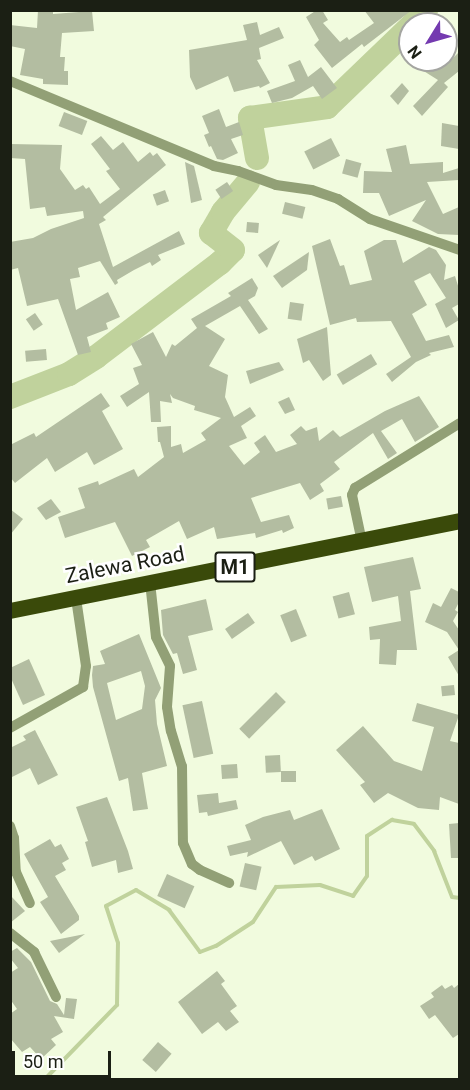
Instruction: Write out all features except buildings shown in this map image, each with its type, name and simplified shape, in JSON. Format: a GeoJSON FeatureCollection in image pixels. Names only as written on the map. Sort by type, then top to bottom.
{"type":"FeatureCollection","features":[{"type":"Feature","properties":{"kind":"highway","name":"Zalewa Road"},"geometry":{"type":"LineString","coordinates":[[10,611],[459,521]]}},
{"type":"Feature","properties":{"kind":"street"},"geometry":{"type":"LineString","coordinates":[[10,81],[214,166],[276,185],[312,190],[338,199],[376,221],[459,250]]}},
{"type":"Feature","properties":{"kind":"street"},"geometry":{"type":"LineString","coordinates":[[362,542],[352,495],[355,488],[459,423]]}},
{"type":"Feature","properties":{"kind":"street"},"geometry":{"type":"LineString","coordinates":[[150,582],[156,637],[170,666],[167,707],[171,731],[182,766],[183,843],[192,864],[229,883]]}},
{"type":"Feature","properties":{"kind":"street"},"geometry":{"type":"LineString","coordinates":[[10,728],[83,687],[86,666],[76,598]]}},
{"type":"Feature","properties":{"kind":"street"},"geometry":{"type":"LineString","coordinates":[[10,826],[14,838],[16,872],[30,903]]}},
{"type":"Feature","properties":{"kind":"street"},"geometry":{"type":"LineString","coordinates":[[10,933],[34,952],[56,997]]}},
{"type":"Feature","properties":{"kind":"waterway"},"geometry":{"type":"LineString","coordinates":[[257,158],[250,118],[327,107],[398,39]]}},
{"type":"Feature","properties":{"kind":"waterway"},"geometry":{"type":"LineString","coordinates":[[10,397],[69,374],[96,357],[220,263],[233,250],[211,233],[223,212],[248,182]]}},
{"type":"Feature","properties":{"kind":"waterway"},"geometry":{"type":"LineString","coordinates":[[10,1079],[46,1078],[117,1005],[118,943],[106,906],[136,890],[169,910],[200,952],[216,946],[253,922],[276,887],[320,885],[353,896],[367,876],[367,836],[392,820],[414,824],[434,851],[452,897],[460,898]]}}]}
